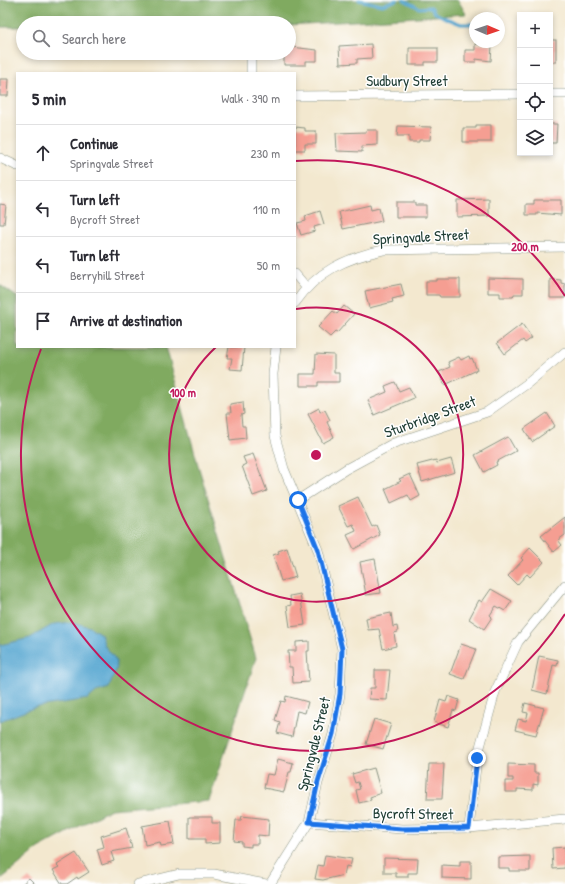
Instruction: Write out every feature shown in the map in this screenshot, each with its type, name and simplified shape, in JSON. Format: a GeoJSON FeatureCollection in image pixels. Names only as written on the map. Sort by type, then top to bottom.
{"type":"FeatureCollection","features":[{"type":"Feature","properties":{"kind":"street"},"geometry":{"type":"LineString","coordinates":[[251,60],[251,72]]}},
{"type":"Feature","properties":{"kind":"street","name":"Sudbury Street"},"geometry":{"type":"LineString","coordinates":[[296,96],[517,94]]}},
{"type":"Feature","properties":{"kind":"street"},"geometry":{"type":"LineString","coordinates":[[553,94],[565,94]]}},
{"type":"Feature","properties":{"kind":"street"},"geometry":{"type":"LineString","coordinates":[[0,158],[16,166]]}},
{"type":"Feature","properties":{"kind":"street","name":"Springvale Street"},"geometry":{"type":"LineString","coordinates":[[296,302],[306,287],[340,264],[359,255],[383,250],[565,247]]}},
{"type":"Feature","properties":{"kind":"street"},"geometry":{"type":"LineString","coordinates":[[296,275],[306,287]]}},
{"type":"Feature","properties":{"kind":"street","name":"Springvale Street"},"geometry":{"type":"LineString","coordinates":[[270,884],[309,822],[318,782],[333,734],[340,694],[342,649],[318,550],[284,469],[275,436],[272,374],[276,348]]}},
{"type":"Feature","properties":{"kind":"street","name":"Sturbridge Street"},"geometry":{"type":"LineString","coordinates":[[298,500],[346,469],[394,442],[487,412],[528,383],[565,352]]}},
{"type":"Feature","properties":{"kind":"street"},"geometry":{"type":"LineString","coordinates":[[469,828],[477,758],[495,692],[518,642],[565,586]]}},
{"type":"Feature","properties":{"kind":"street","name":"Bycroft Street"},"geometry":{"type":"LineString","coordinates":[[309,822],[402,829],[469,828],[565,819]]}},
{"type":"Feature","properties":{"kind":"street"},"geometry":{"type":"LineString","coordinates":[[138,884],[179,874],[214,874],[266,884]]}},
{"type":"Feature","properties":{"kind":"green space"},"geometry":{"type":"Polygon","coordinates":[[[0,0],[458,0],[466,14],[296,25],[296,16],[16,16],[16,27],[0,27],[0,0]]]}},
{"type":"Feature","properties":{"kind":"green space"},"geometry":{"type":"Polygon","coordinates":[[[0,285],[16,296],[16,348],[166,348],[198,465],[256,658],[209,801],[111,809],[39,848],[0,880],[0,285]]]}},
{"type":"Feature","properties":{"kind":"water"},"geometry":{"type":"Polygon","coordinates":[[[73,622],[90,627],[101,634],[105,646],[116,660],[117,667],[109,688],[96,692],[88,699],[36,707],[0,721],[0,645],[30,638],[54,624],[73,622]]]}},
{"type":"Feature","properties":{"kind":"building"},"geometry":{"type":"Polygon","coordinates":[[[553,40],[556,40],[556,62],[553,62],[553,40]]]}},
{"type":"Feature","properties":{"kind":"building"},"geometry":{"type":"Polygon","coordinates":[[[371,44],[372,58],[357,59],[357,63],[340,64],[339,46],[371,44]]]}},
{"type":"Feature","properties":{"kind":"building"},"geometry":{"type":"Polygon","coordinates":[[[296,48],[317,50],[317,61],[306,61],[306,65],[284,65],[284,60],[296,60],[296,48]]]}},
{"type":"Feature","properties":{"kind":"building"},"geometry":{"type":"Polygon","coordinates":[[[409,48],[438,48],[438,62],[425,62],[425,65],[409,65],[409,48]]]}},
{"type":"Feature","properties":{"kind":"building"},"geometry":{"type":"Polygon","coordinates":[[[475,48],[492,48],[491,61],[476,59],[476,62],[465,62],[465,50],[475,50],[475,48]]]}},
{"type":"Feature","properties":{"kind":"building"},"geometry":{"type":"Polygon","coordinates":[[[0,79],[9,79],[8,96],[0,96],[0,79]]]}},
{"type":"Feature","properties":{"kind":"building"},"geometry":{"type":"Polygon","coordinates":[[[553,124],[557,124],[556,143],[553,143],[553,124]]]}},
{"type":"Feature","properties":{"kind":"building"},"geometry":{"type":"Polygon","coordinates":[[[476,125],[491,125],[491,142],[463,142],[463,128],[476,128],[476,125]]]}},
{"type":"Feature","properties":{"kind":"building"},"geometry":{"type":"Polygon","coordinates":[[[398,126],[431,127],[430,140],[409,142],[409,136],[397,136],[398,126]]]}},
{"type":"Feature","properties":{"kind":"building"},"geometry":{"type":"Polygon","coordinates":[[[296,127],[305,128],[305,131],[316,131],[316,144],[305,144],[305,150],[296,150],[296,127]]]}},
{"type":"Feature","properties":{"kind":"building"},"geometry":{"type":"Polygon","coordinates":[[[366,130],[377,130],[377,145],[362,146],[362,152],[337,151],[336,133],[366,132],[366,130]]]}},
{"type":"Feature","properties":{"kind":"building"},"geometry":{"type":"Polygon","coordinates":[[[489,199],[489,216],[457,217],[457,200],[489,199]]]}},
{"type":"Feature","properties":{"kind":"building"},"geometry":{"type":"Polygon","coordinates":[[[534,200],[561,200],[561,215],[537,213],[537,215],[526,215],[526,204],[534,204],[534,200]]]}},
{"type":"Feature","properties":{"kind":"building"},"geometry":{"type":"Polygon","coordinates":[[[396,202],[415,202],[415,205],[426,205],[426,217],[396,217],[396,202]]]}},
{"type":"Feature","properties":{"kind":"building"},"geometry":{"type":"Polygon","coordinates":[[[0,204],[6,205],[4,224],[0,224],[0,204]]]}},
{"type":"Feature","properties":{"kind":"building"},"geometry":{"type":"Polygon","coordinates":[[[370,205],[371,210],[379,208],[382,221],[343,229],[339,212],[370,205]]]}},
{"type":"Feature","properties":{"kind":"building"},"geometry":{"type":"Polygon","coordinates":[[[320,211],[324,224],[314,227],[315,231],[301,235],[297,223],[306,221],[305,216],[320,211]]]}},
{"type":"Feature","properties":{"kind":"building"},"geometry":{"type":"Polygon","coordinates":[[[488,278],[523,279],[523,294],[514,294],[513,297],[500,297],[500,293],[488,293],[488,278]]]}},
{"type":"Feature","properties":{"kind":"building"},"geometry":{"type":"Polygon","coordinates":[[[437,279],[460,279],[460,297],[426,295],[426,281],[437,281],[437,279]]]}},
{"type":"Feature","properties":{"kind":"building"},"geometry":{"type":"Polygon","coordinates":[[[550,279],[561,280],[561,283],[565,284],[565,298],[550,298],[550,279]]]}},
{"type":"Feature","properties":{"kind":"building"},"geometry":{"type":"Polygon","coordinates":[[[401,284],[404,296],[392,299],[393,302],[369,308],[365,291],[401,284]]]}},
{"type":"Feature","properties":{"kind":"building"},"geometry":{"type":"Polygon","coordinates":[[[344,306],[354,314],[337,333],[335,332],[330,337],[318,327],[333,311],[337,314],[344,306]]]}},
{"type":"Feature","properties":{"kind":"building"},"geometry":{"type":"Polygon","coordinates":[[[522,324],[532,338],[525,343],[523,340],[505,354],[497,343],[522,324]]]}},
{"type":"Feature","properties":{"kind":"building"},"geometry":{"type":"Polygon","coordinates":[[[229,348],[244,348],[242,370],[230,369],[232,358],[227,358],[229,348]]]}},
{"type":"Feature","properties":{"kind":"building"},"geometry":{"type":"Polygon","coordinates":[[[316,354],[334,355],[334,373],[339,373],[339,382],[318,382],[318,386],[300,386],[300,374],[315,374],[316,354]]]}},
{"type":"Feature","properties":{"kind":"building"},"geometry":{"type":"Polygon","coordinates":[[[469,356],[470,359],[472,358],[477,370],[445,385],[439,372],[450,367],[448,362],[459,357],[461,360],[469,356]]]}},
{"type":"Feature","properties":{"kind":"building"},"geometry":{"type":"Polygon","coordinates":[[[395,382],[399,391],[409,387],[414,398],[374,415],[368,400],[387,392],[385,386],[395,382]]]}},
{"type":"Feature","properties":{"kind":"building"},"geometry":{"type":"Polygon","coordinates":[[[243,402],[244,414],[241,415],[242,426],[245,426],[246,438],[230,440],[227,413],[231,413],[230,404],[243,402]]]}},
{"type":"Feature","properties":{"kind":"building"},"geometry":{"type":"Polygon","coordinates":[[[319,408],[320,412],[325,410],[330,420],[327,422],[334,437],[323,443],[308,414],[319,408]]]}},
{"type":"Feature","properties":{"kind":"building"},"geometry":{"type":"Polygon","coordinates":[[[547,413],[555,426],[532,442],[524,429],[547,413]]]}},
{"type":"Feature","properties":{"kind":"building"},"geometry":{"type":"Polygon","coordinates":[[[508,437],[516,451],[496,462],[497,465],[484,472],[475,455],[508,437]]]}},
{"type":"Feature","properties":{"kind":"building"},"geometry":{"type":"Polygon","coordinates":[[[253,454],[267,491],[253,496],[242,466],[246,464],[243,457],[253,454]]]}},
{"type":"Feature","properties":{"kind":"building"},"geometry":{"type":"Polygon","coordinates":[[[451,459],[455,472],[422,482],[417,465],[436,460],[437,463],[451,459]]]}},
{"type":"Feature","properties":{"kind":"building"},"geometry":{"type":"Polygon","coordinates":[[[410,474],[420,496],[411,501],[408,495],[391,503],[385,489],[401,481],[399,479],[410,474]]]}},
{"type":"Feature","properties":{"kind":"building"},"geometry":{"type":"Polygon","coordinates":[[[358,497],[372,527],[376,525],[380,535],[354,549],[347,535],[356,531],[353,524],[348,526],[338,506],[358,497]]]}},
{"type":"Feature","properties":{"kind":"building"},"geometry":{"type":"Polygon","coordinates":[[[565,517],[565,535],[558,540],[562,545],[554,552],[541,536],[565,517]]]}},
{"type":"Feature","properties":{"kind":"building"},"geometry":{"type":"Polygon","coordinates":[[[287,548],[296,577],[281,581],[273,555],[279,553],[278,551],[287,548]]]}},
{"type":"Feature","properties":{"kind":"building"},"geometry":{"type":"Polygon","coordinates":[[[530,548],[544,562],[530,577],[527,574],[517,585],[508,576],[523,560],[521,558],[530,548]]]}},
{"type":"Feature","properties":{"kind":"building"},"geometry":{"type":"Polygon","coordinates":[[[375,559],[381,593],[366,595],[360,562],[375,559]]]}},
{"type":"Feature","properties":{"kind":"building"},"geometry":{"type":"Polygon","coordinates":[[[491,589],[512,601],[505,611],[496,606],[490,615],[492,617],[484,629],[469,619],[479,600],[482,602],[491,589]]]}},
{"type":"Feature","properties":{"kind":"building"},"geometry":{"type":"Polygon","coordinates":[[[300,594],[305,625],[290,627],[287,606],[291,605],[290,596],[300,594]]]}},
{"type":"Feature","properties":{"kind":"building"},"geometry":{"type":"Polygon","coordinates":[[[391,613],[393,627],[397,626],[398,632],[394,633],[396,646],[383,649],[379,629],[368,630],[366,618],[391,613]]]}},
{"type":"Feature","properties":{"kind":"building"},"geometry":{"type":"Polygon","coordinates":[[[309,641],[309,651],[307,651],[309,682],[293,683],[292,667],[289,667],[288,651],[296,651],[296,642],[309,641]]]}},
{"type":"Feature","properties":{"kind":"building"},"geometry":{"type":"Polygon","coordinates":[[[461,644],[476,649],[464,679],[450,674],[461,644]]]}},
{"type":"Feature","properties":{"kind":"building"},"geometry":{"type":"Polygon","coordinates":[[[539,656],[558,660],[557,666],[553,665],[547,694],[532,690],[539,656]]]}},
{"type":"Feature","properties":{"kind":"building"},"geometry":{"type":"Polygon","coordinates":[[[375,670],[390,670],[387,700],[369,699],[370,688],[375,688],[375,670]]]}},
{"type":"Feature","properties":{"kind":"building"},"geometry":{"type":"Polygon","coordinates":[[[286,696],[308,702],[305,713],[297,711],[292,737],[277,733],[280,722],[275,720],[281,701],[285,702],[286,696]]]}},
{"type":"Feature","properties":{"kind":"building"},"geometry":{"type":"Polygon","coordinates":[[[448,696],[459,700],[456,711],[453,710],[448,727],[434,722],[440,700],[446,702],[448,696]]]}},
{"type":"Feature","properties":{"kind":"building"},"geometry":{"type":"Polygon","coordinates":[[[525,703],[544,708],[536,735],[515,730],[518,719],[526,721],[528,713],[523,712],[525,703]]]}},
{"type":"Feature","properties":{"kind":"building"},"geometry":{"type":"Polygon","coordinates":[[[374,719],[391,724],[383,749],[366,744],[374,719]]]}},
{"type":"Feature","properties":{"kind":"building"},"geometry":{"type":"Polygon","coordinates":[[[278,759],[293,763],[284,792],[264,788],[267,774],[274,775],[278,759]]]}},
{"type":"Feature","properties":{"kind":"building"},"geometry":{"type":"Polygon","coordinates":[[[429,764],[444,764],[442,799],[427,799],[429,764]]]}},
{"type":"Feature","properties":{"kind":"building"},"geometry":{"type":"Polygon","coordinates":[[[508,764],[534,765],[534,773],[538,773],[538,785],[533,784],[533,790],[517,789],[517,792],[505,792],[505,781],[513,781],[513,778],[508,778],[508,764]]]}},
{"type":"Feature","properties":{"kind":"building"},"geometry":{"type":"Polygon","coordinates":[[[374,768],[381,793],[370,797],[371,800],[359,803],[356,790],[360,789],[358,782],[355,783],[352,774],[374,768]]]}},
{"type":"Feature","properties":{"kind":"building"},"geometry":{"type":"Polygon","coordinates":[[[242,816],[269,819],[268,836],[258,835],[258,844],[251,844],[251,847],[242,846],[242,842],[234,841],[236,820],[241,820],[242,816]]]}},
{"type":"Feature","properties":{"kind":"building"},"geometry":{"type":"Polygon","coordinates":[[[189,817],[212,817],[212,823],[220,823],[220,843],[205,844],[205,839],[189,839],[189,817]]]}},
{"type":"Feature","properties":{"kind":"building"},"geometry":{"type":"Polygon","coordinates":[[[170,821],[174,844],[161,846],[160,842],[145,845],[142,826],[170,821]]]}},
{"type":"Feature","properties":{"kind":"building"},"geometry":{"type":"Polygon","coordinates":[[[126,828],[132,848],[111,852],[114,861],[102,865],[97,849],[104,847],[101,836],[126,828]]]}},
{"type":"Feature","properties":{"kind":"building"},"geometry":{"type":"Polygon","coordinates":[[[565,847],[565,868],[553,869],[552,848],[565,847]]]}},
{"type":"Feature","properties":{"kind":"building"},"geometry":{"type":"Polygon","coordinates":[[[76,853],[89,872],[78,879],[77,877],[67,884],[62,884],[53,870],[59,867],[57,865],[76,853]]]}},
{"type":"Feature","properties":{"kind":"building"},"geometry":{"type":"Polygon","coordinates":[[[325,855],[352,859],[350,867],[346,866],[344,875],[323,880],[315,879],[318,865],[323,866],[325,855]]]}},
{"type":"Feature","properties":{"kind":"building"},"geometry":{"type":"Polygon","coordinates":[[[530,856],[530,871],[509,871],[509,868],[498,868],[498,857],[530,856]]]}},
{"type":"Feature","properties":{"kind":"building"},"geometry":{"type":"Polygon","coordinates":[[[384,858],[418,859],[417,873],[408,873],[408,877],[396,877],[396,873],[384,873],[384,858]]]}},
{"type":"Feature","properties":{"kind":"building"},"geometry":{"type":"Polygon","coordinates":[[[460,861],[471,861],[471,879],[442,878],[442,865],[460,866],[460,861]]]}},
{"type":"Feature","properties":{"kind":"building"},"geometry":{"type":"Polygon","coordinates":[[[29,878],[35,884],[22,884],[29,878]]]}},
{"type":"Feature","properties":{"kind":"waterway"},"geometry":{"type":"LineString","coordinates":[[359,0],[382,5],[397,0]]}},
{"type":"Feature","properties":{"kind":"waterway"},"geometry":{"type":"LineString","coordinates":[[404,0],[419,8],[431,7],[435,13],[448,19],[461,24],[469,24]]}},
{"type":"Feature","properties":{"kind":"route"},"geometry":{"type":"LineString","coordinates":[[298,500],[318,550],[342,649],[340,694],[333,734],[318,782],[309,822],[402,829],[469,828],[477,758]]}}]}
